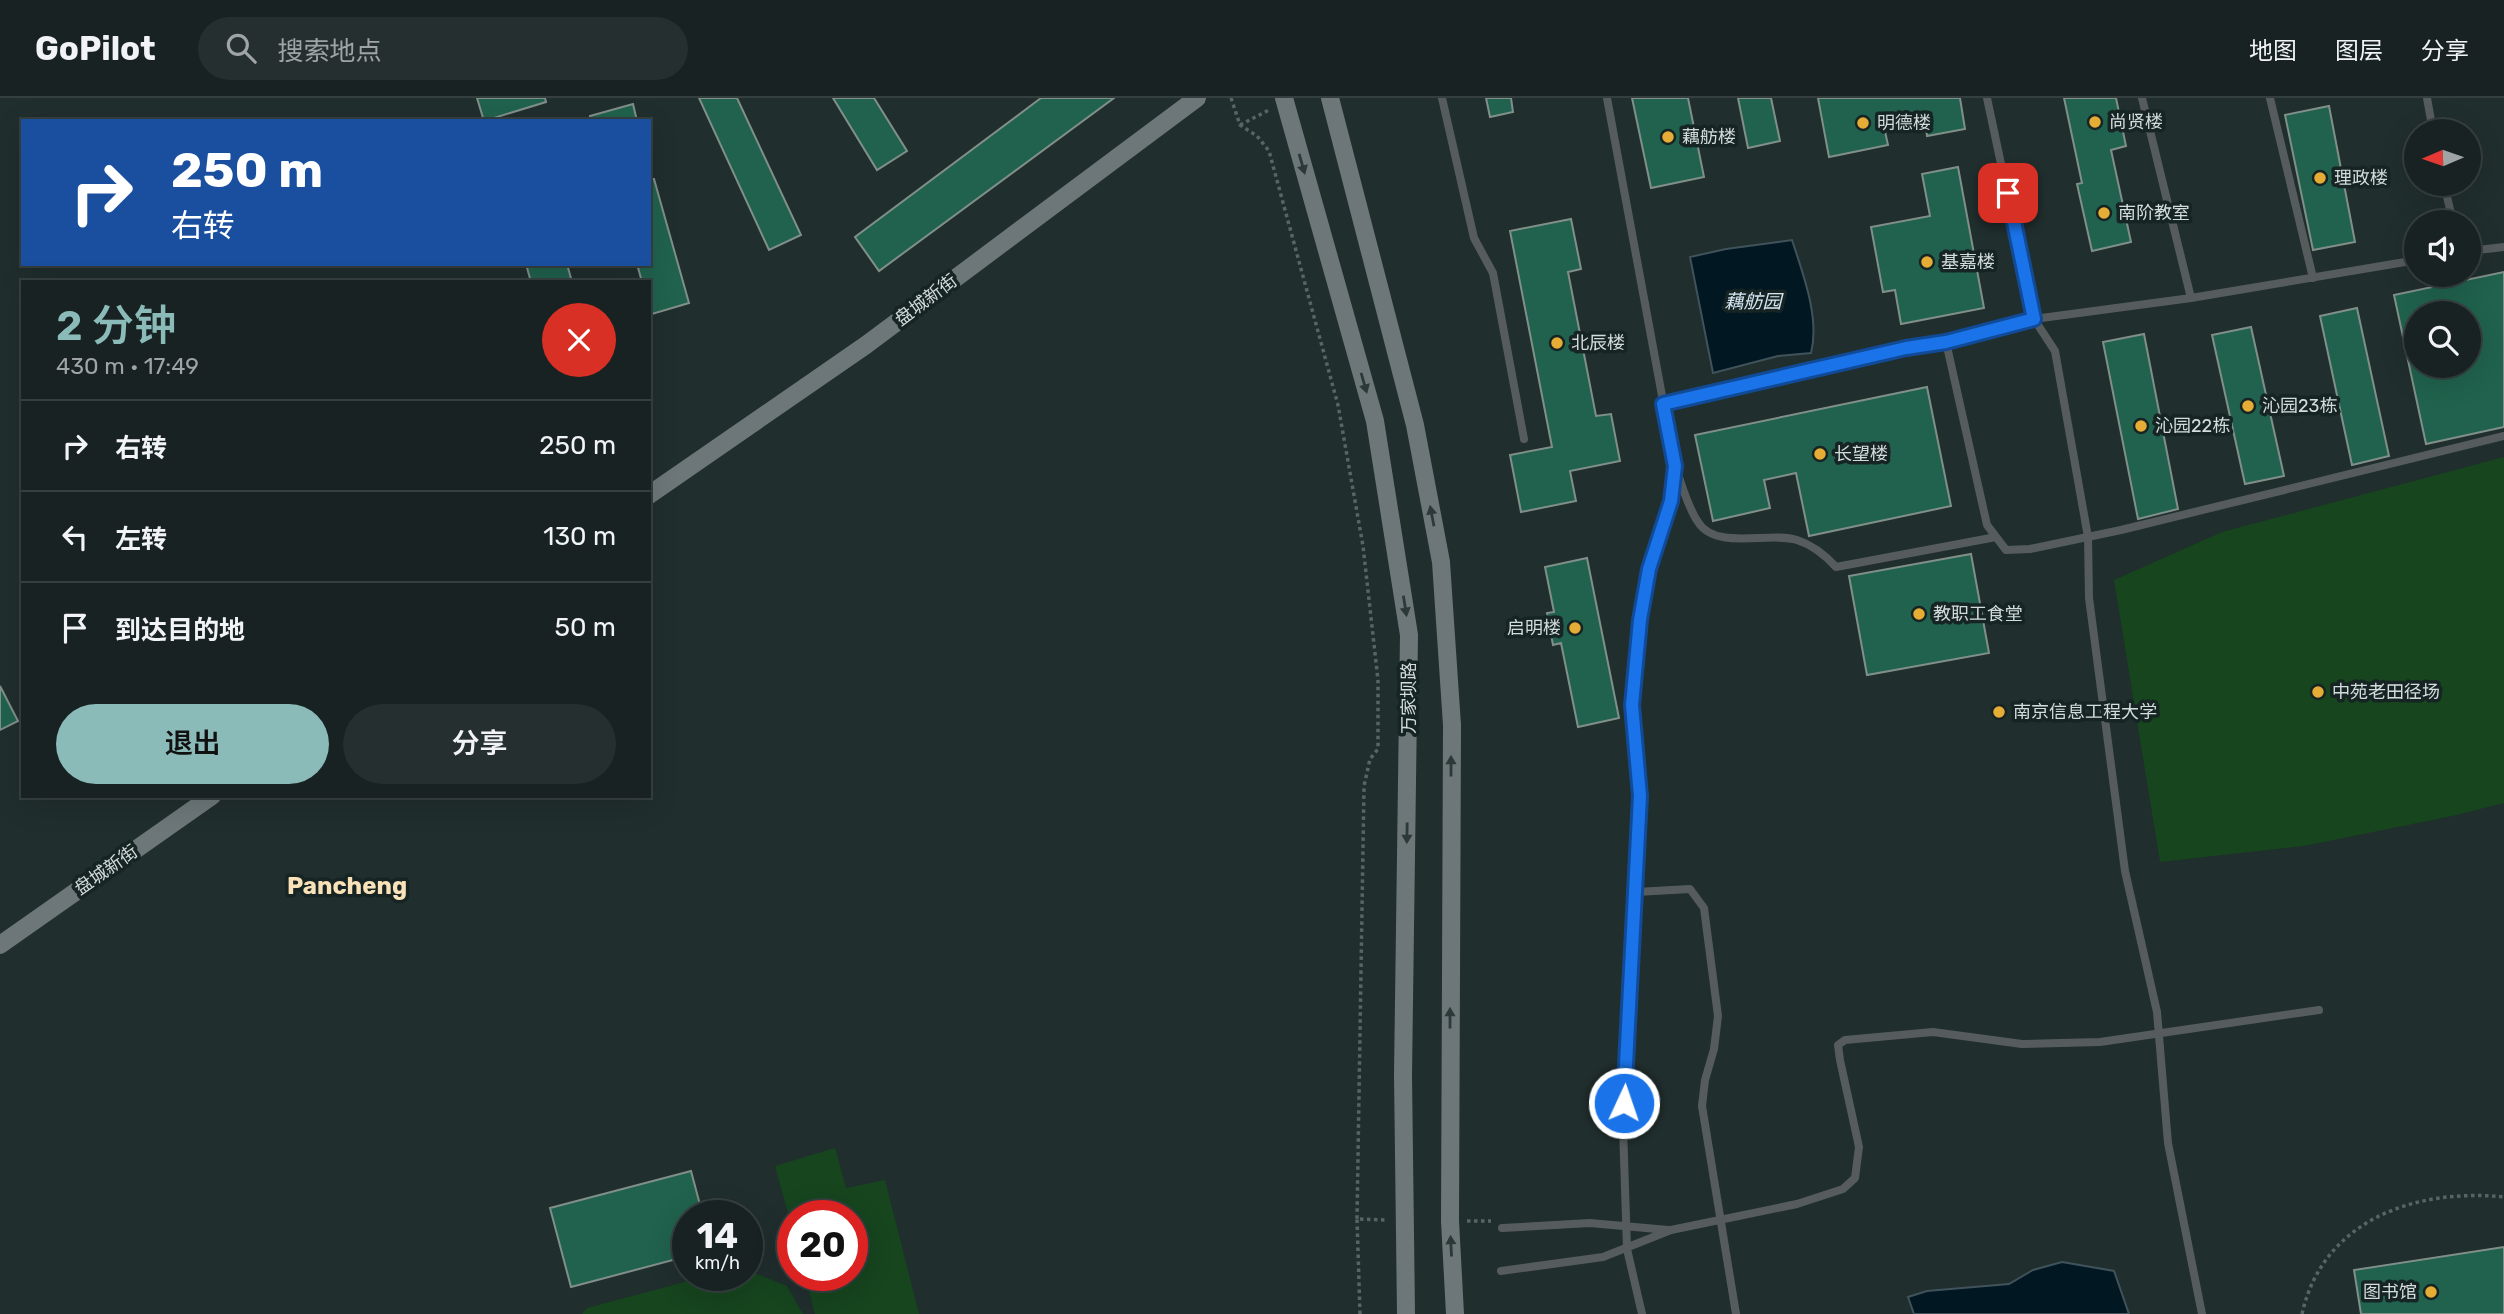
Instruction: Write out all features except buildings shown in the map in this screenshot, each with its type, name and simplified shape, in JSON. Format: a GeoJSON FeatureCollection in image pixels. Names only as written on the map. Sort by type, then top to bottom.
{"type":"FeatureCollection","features":[{"type":"Feature","properties":{"kind":"main road","name":"盘城新街"},"geometry":{"type":"LineString","coordinates":[[651,494],[866,345],[1197,98]]}},
{"type":"Feature","properties":{"kind":"main road"},"geometry":{"type":"LineString","coordinates":[[1330,98],[1415,425],[1441,562],[1452,726],[1450,1221],[1455,1314]]}},
{"type":"Feature","properties":{"kind":"main road","name":"万家坝路"},"geometry":{"type":"LineString","coordinates":[[1284,100],[1376,421],[1409,635],[1403,1075],[1406,1314]]}},
{"type":"Feature","properties":{"kind":"main road","name":"盘城新街"},"geometry":{"type":"LineString","coordinates":[[0,945],[209,798]]}},
{"type":"Feature","properties":{"kind":"lane"},"geometry":{"type":"LineString","coordinates":[[1442,98],[1474,238],[1493,273],[1524,439]]}},
{"type":"Feature","properties":{"kind":"lane"},"geometry":{"type":"LineString","coordinates":[[1607,98],[1675,466],[1699,523],[1708,532],[1724,537],[1795,539],[1822,552],[1836,567],[1996,537]]}},
{"type":"Feature","properties":{"kind":"lane"},"geometry":{"type":"LineString","coordinates":[[1987,98],[2034,319],[2055,351],[2088,537],[2089,598],[2125,871],[2157,1012],[2168,1143],[2202,1314]]}},
{"type":"Feature","properties":{"kind":"lane"},"geometry":{"type":"LineString","coordinates":[[2142,98],[2191,298]]}},
{"type":"Feature","properties":{"kind":"lane"},"geometry":{"type":"LineString","coordinates":[[2270,98],[2313,278]]}},
{"type":"Feature","properties":{"kind":"lane"},"geometry":{"type":"LineString","coordinates":[[2427,98],[2431,119]]}},
{"type":"Feature","properties":{"kind":"lane"},"geometry":{"type":"LineString","coordinates":[[2481,250],[2504,247]]}},
{"type":"Feature","properties":{"kind":"lane"},"geometry":{"type":"LineString","coordinates":[[1663,404],[1906,348],[1946,342],[2034,319],[2191,298],[2404,262]]}},
{"type":"Feature","properties":{"kind":"lane"},"geometry":{"type":"LineString","coordinates":[[1946,342],[1987,525],[2006,550],[2030,549],[2088,537],[2504,436]]}},
{"type":"Feature","properties":{"kind":"lane"},"geometry":{"type":"LineString","coordinates":[[1642,1314],[1625,1226],[1623,1127],[1640,796],[1632,705],[1640,620],[1649,569],[1671,501],[1675,466]]}},
{"type":"Feature","properties":{"kind":"lane"},"geometry":{"type":"LineString","coordinates":[[1636,892],[1690,890],[1704,908],[1718,1016],[1702,1106],[1736,1314]]}},
{"type":"Feature","properties":{"kind":"lane"},"geometry":{"type":"LineString","coordinates":[[1501,1271],[1603,1257],[1671,1230],[1823,1197],[1843,1189],[1855,1178],[1859,1147],[1838,1045],[1845,1040],[1933,1032],[2022,1044],[2100,1042],[2319,1010]]}},
{"type":"Feature","properties":{"kind":"lane"},"geometry":{"type":"LineString","coordinates":[[1502,1228],[1590,1223],[1671,1230]]}},
{"type":"Feature","properties":{"kind":"path"},"geometry":{"type":"LineString","coordinates":[[1231,98],[1240,125],[1257,136],[1269,151],[1338,405],[1363,546],[1377,667],[1378,749],[1370,759],[1364,786],[1357,1219]]}},
{"type":"Feature","properties":{"kind":"path"},"geometry":{"type":"LineString","coordinates":[[1240,125],[1284,100]]}},
{"type":"Feature","properties":{"kind":"path"},"geometry":{"type":"LineString","coordinates":[[2302,1314],[2305,1299],[2317,1273],[2346,1239],[2367,1221],[2394,1208],[2442,1195],[2504,1197]]}},
{"type":"Feature","properties":{"kind":"green space","name":"中苑老田径场"},"geometry":{"type":"Polygon","coordinates":[[[2504,457],[2504,803],[2304,846],[2160,862],[2114,580],[2222,532],[2504,457]]]}},
{"type":"Feature","properties":{"kind":"green space"},"geometry":{"type":"Polygon","coordinates":[[[835,1148],[846,1188],[885,1180],[919,1314],[815,1314],[809,1291],[868,1291],[868,1200],[784,1200],[775,1166],[835,1148]]]}},
{"type":"Feature","properties":{"kind":"green space"},"geometry":{"type":"Polygon","coordinates":[[[763,1276],[777,1282],[777,1291],[790,1291],[803,1314],[582,1314],[587,1308],[672,1285],[672,1291],[763,1291],[763,1276]]]}},
{"type":"Feature","properties":{"kind":"water","name":"藕舫园"},"geometry":{"type":"Polygon","coordinates":[[[1792,240],[1812,311],[1811,353],[1778,356],[1713,373],[1690,257],[1792,240]]]}},
{"type":"Feature","properties":{"kind":"water"},"geometry":{"type":"Polygon","coordinates":[[[2062,1262],[2114,1271],[2129,1314],[1914,1314],[1908,1297],[1927,1291],[2009,1284],[2033,1270],[2062,1262]]]}},
{"type":"Feature","properties":{"kind":"place","name":"尚贤楼"},"geometry":{"type":"Point","coordinates":[2095,122]}},
{"type":"Feature","properties":{"kind":"place","name":"明德楼"},"geometry":{"type":"Point","coordinates":[1863,123]}},
{"type":"Feature","properties":{"kind":"place","name":"藕舫楼"},"geometry":{"type":"Point","coordinates":[1668,137]}},
{"type":"Feature","properties":{"kind":"place","name":"理政楼"},"geometry":{"type":"Point","coordinates":[2320,178]}},
{"type":"Feature","properties":{"kind":"place","name":"南阶教室"},"geometry":{"type":"Point","coordinates":[2104,213]}},
{"type":"Feature","properties":{"kind":"place","name":"基嘉楼"},"geometry":{"type":"Point","coordinates":[1927,262]}},
{"type":"Feature","properties":{"kind":"place","name":"北辰楼"},"geometry":{"type":"Point","coordinates":[1557,343]}},
{"type":"Feature","properties":{"kind":"place","name":"沁园23栋"},"geometry":{"type":"Point","coordinates":[2248,406]}},
{"type":"Feature","properties":{"kind":"place","name":"沁园22栋"},"geometry":{"type":"Point","coordinates":[2141,426]}},
{"type":"Feature","properties":{"kind":"place","name":"长望楼"},"geometry":{"type":"Point","coordinates":[1820,454]}},
{"type":"Feature","properties":{"kind":"place","name":"教职工食堂"},"geometry":{"type":"Point","coordinates":[1919,614]}},
{"type":"Feature","properties":{"kind":"place","name":"启明楼"},"geometry":{"type":"Point","coordinates":[1575,628]}},
{"type":"Feature","properties":{"kind":"place","name":"中苑老田径场"},"geometry":{"type":"Point","coordinates":[2318,692]}},
{"type":"Feature","properties":{"kind":"place","name":"南京信息工程大学"},"geometry":{"type":"Point","coordinates":[1999,712]}},
{"type":"Feature","properties":{"kind":"place","name":"图书馆"},"geometry":{"type":"Point","coordinates":[2431,1292]}},
{"type":"Feature","properties":{"kind":"district","name":"Pancheng"},"geometry":{"type":"Point","coordinates":[347,886]}},
{"type":"Feature","properties":{"kind":"route"},"geometry":{"type":"LineString","coordinates":[[1624,1103],[1640,796],[1632,705],[1640,620],[1649,569],[1671,501],[1675,466],[1663,404],[1906,348],[1946,342],[2034,319],[2008,193]]}}]}
